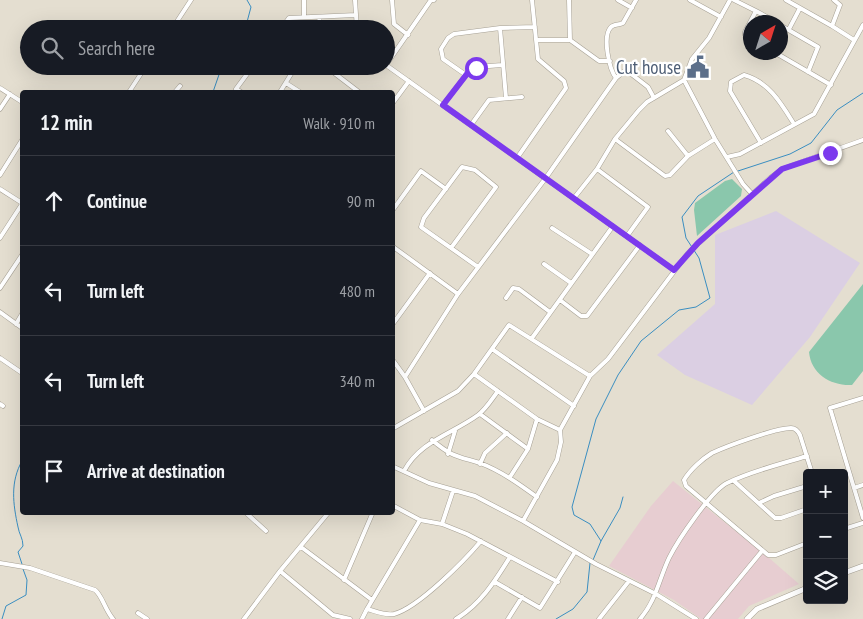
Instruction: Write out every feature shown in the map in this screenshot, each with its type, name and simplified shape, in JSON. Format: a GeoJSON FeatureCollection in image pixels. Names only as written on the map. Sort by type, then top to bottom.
{"type":"FeatureCollection","features":[{"type":"Feature","properties":{"kind":"street"},"geometry":{"type":"LineString","coordinates":[[178,20],[191,0]]}},
{"type":"Feature","properties":{"kind":"street"},"geometry":{"type":"LineString","coordinates":[[304,0],[304,17]]}},
{"type":"Feature","properties":{"kind":"street"},"geometry":{"type":"LineString","coordinates":[[355,0],[357,20]]}},
{"type":"Feature","properties":{"kind":"street"},"geometry":{"type":"LineString","coordinates":[[392,0],[394,20]]}},
{"type":"Feature","properties":{"kind":"street"},"geometry":{"type":"LineString","coordinates":[[395,53],[432,0]]}},
{"type":"Feature","properties":{"kind":"street"},"geometry":{"type":"LineString","coordinates":[[517,158],[566,88],[564,81],[540,62],[532,0]]}},
{"type":"Feature","properties":{"kind":"street"},"geometry":{"type":"LineString","coordinates":[[569,0],[570,40]]}},
{"type":"Feature","properties":{"kind":"street"},"geometry":{"type":"LineString","coordinates":[[618,0],[632,8]]}},
{"type":"Feature","properties":{"kind":"street"},"geometry":{"type":"LineString","coordinates":[[616,78],[611,72],[606,40],[609,30],[614,25],[623,23],[636,0]]}},
{"type":"Feature","properties":{"kind":"street"},"geometry":{"type":"LineString","coordinates":[[690,0],[721,17]]}},
{"type":"Feature","properties":{"kind":"street"},"geometry":{"type":"LineString","coordinates":[[574,198],[597,169],[615,139],[639,110],[654,98],[684,80],[692,59],[709,38],[732,0],[763,15]]}},
{"type":"Feature","properties":{"kind":"street"},"geometry":{"type":"LineString","coordinates":[[786,0],[854,40]]}},
{"type":"Feature","properties":{"kind":"street"},"geometry":{"type":"LineString","coordinates":[[832,26],[840,5],[834,0]]}},
{"type":"Feature","properties":{"kind":"street"},"geometry":{"type":"LineString","coordinates":[[800,8],[789,29],[818,47],[808,72]]}},
{"type":"Feature","properties":{"kind":"street"},"geometry":{"type":"LineString","coordinates":[[754,15],[756,11]]}},
{"type":"Feature","properties":{"kind":"street"},"geometry":{"type":"LineString","coordinates":[[288,20],[289,18],[356,15]]}},
{"type":"Feature","properties":{"kind":"street"},"geometry":{"type":"LineString","coordinates":[[395,25],[408,35]]}},
{"type":"Feature","properties":{"kind":"street"},"geometry":{"type":"LineString","coordinates":[[728,158],[761,143],[814,114],[863,25]]}},
{"type":"Feature","properties":{"kind":"street"},"geometry":{"type":"LineString","coordinates":[[466,75],[442,59],[441,49],[448,38],[454,34],[535,26]]}},
{"type":"Feature","properties":{"kind":"street"},"geometry":{"type":"LineString","coordinates":[[500,28],[506,98]]}},
{"type":"Feature","properties":{"kind":"street"},"geometry":{"type":"LineString","coordinates":[[536,40],[570,40],[599,61],[610,61]]}},
{"type":"Feature","properties":{"kind":"street"},"geometry":{"type":"LineString","coordinates":[[788,60],[831,85]]}},
{"type":"Feature","properties":{"kind":"street"},"geometry":{"type":"LineString","coordinates":[[443,105],[466,75],[476,68],[502,65]]}},
{"type":"Feature","properties":{"kind":"street"},"geometry":{"type":"LineString","coordinates":[[405,377],[458,294],[545,179],[616,78],[626,70],[648,87],[654,98]]}},
{"type":"Feature","properties":{"kind":"street"},"geometry":{"type":"LineString","coordinates":[[395,71],[674,270]]}},
{"type":"Feature","properties":{"kind":"street"},"geometry":{"type":"LineString","coordinates":[[130,90],[140,75]]}},
{"type":"Feature","properties":{"kind":"street"},"geometry":{"type":"LineString","coordinates":[[238,90],[236,89],[246,75]]}},
{"type":"Feature","properties":{"kind":"street"},"geometry":{"type":"LineString","coordinates":[[281,90],[291,75]]}},
{"type":"Feature","properties":{"kind":"street"},"geometry":{"type":"LineString","coordinates":[[337,75],[356,90]]}},
{"type":"Feature","properties":{"kind":"street"},"geometry":{"type":"LineString","coordinates":[[761,143],[730,91],[731,82],[744,75],[767,87],[775,94],[794,124]]}},
{"type":"Feature","properties":{"kind":"street"},"geometry":{"type":"LineString","coordinates":[[684,80],[715,139],[738,176],[752,194]]}},
{"type":"Feature","properties":{"kind":"street"},"geometry":{"type":"LineString","coordinates":[[395,100],[409,81]]}},
{"type":"Feature","properties":{"kind":"street"},"geometry":{"type":"LineString","coordinates":[[286,83],[297,90]]}},
{"type":"Feature","properties":{"kind":"street"},"geometry":{"type":"LineString","coordinates":[[177,90],[180,86]]}},
{"type":"Feature","properties":{"kind":"street"},"geometry":{"type":"LineString","coordinates":[[0,88],[20,101]]}},
{"type":"Feature","properties":{"kind":"street"},"geometry":{"type":"LineString","coordinates":[[0,109],[10,94]]}},
{"type":"Feature","properties":{"kind":"street"},"geometry":{"type":"LineString","coordinates":[[471,125],[489,100],[522,97]]}},
{"type":"Feature","properties":{"kind":"street"},"geometry":{"type":"LineString","coordinates":[[668,131],[688,156]]}},
{"type":"Feature","properties":{"kind":"street"},"geometry":{"type":"LineString","coordinates":[[615,139],[665,176],[670,175],[688,156],[715,139]]}},
{"type":"Feature","properties":{"kind":"street"},"geometry":{"type":"LineString","coordinates":[[523,521],[557,460],[561,442],[560,430],[590,376],[608,359],[688,253],[782,169],[863,140]]}},
{"type":"Feature","properties":{"kind":"street"},"geometry":{"type":"LineString","coordinates":[[0,175],[20,143]]}},
{"type":"Feature","properties":{"kind":"street"},"geometry":{"type":"LineString","coordinates":[[451,248],[496,188],[475,170],[462,167],[424,218],[422,227],[451,248],[478,267]]}},
{"type":"Feature","properties":{"kind":"street"},"geometry":{"type":"LineString","coordinates":[[597,169],[648,207],[627,236]]}},
{"type":"Feature","properties":{"kind":"street"},"geometry":{"type":"LineString","coordinates":[[395,207],[421,171],[446,189]]}},
{"type":"Feature","properties":{"kind":"street"},"geometry":{"type":"LineString","coordinates":[[0,189],[20,202]]}},
{"type":"Feature","properties":{"kind":"street"},"geometry":{"type":"LineString","coordinates":[[0,238],[20,206]]}},
{"type":"Feature","properties":{"kind":"street"},"geometry":{"type":"LineString","coordinates":[[532,338],[613,226]]}},
{"type":"Feature","properties":{"kind":"street"},"geometry":{"type":"LineString","coordinates":[[552,228],[592,254]]}},
{"type":"Feature","properties":{"kind":"street"},"geometry":{"type":"LineString","coordinates":[[560,300],[580,316],[586,316],[640,245]]}},
{"type":"Feature","properties":{"kind":"street"},"geometry":{"type":"LineString","coordinates":[[395,248],[458,294]]}},
{"type":"Feature","properties":{"kind":"street"},"geometry":{"type":"LineString","coordinates":[[0,288],[20,258]]}},
{"type":"Feature","properties":{"kind":"street"},"geometry":{"type":"LineString","coordinates":[[544,264],[571,283]]}},
{"type":"Feature","properties":{"kind":"street"},"geometry":{"type":"LineString","coordinates":[[395,321],[430,273]]}},
{"type":"Feature","properties":{"kind":"street"},"geometry":{"type":"LineString","coordinates":[[506,298],[513,288],[519,289],[550,312]]}},
{"type":"Feature","properties":{"kind":"street"},"geometry":{"type":"LineString","coordinates":[[0,312],[20,327]]}},
{"type":"Feature","properties":{"kind":"street"},"geometry":{"type":"LineString","coordinates":[[16,324],[20,317]]}},
{"type":"Feature","properties":{"kind":"street"},"geometry":{"type":"LineString","coordinates":[[395,427],[458,392],[474,374],[509,325],[590,376]]}},
{"type":"Feature","properties":{"kind":"street"},"geometry":{"type":"LineString","coordinates":[[492,349],[574,406]]}},
{"type":"Feature","properties":{"kind":"street"},"geometry":{"type":"LineString","coordinates":[[0,358],[20,372]]}},
{"type":"Feature","properties":{"kind":"street"},"geometry":{"type":"LineString","coordinates":[[395,363],[424,411]]}},
{"type":"Feature","properties":{"kind":"street"},"geometry":{"type":"LineString","coordinates":[[474,374],[537,419],[560,430]]}},
{"type":"Feature","properties":{"kind":"street"},"geometry":{"type":"LineString","coordinates":[[404,471],[412,458],[432,440],[455,431],[480,414],[498,391]]}},
{"type":"Feature","properties":{"kind":"street"},"geometry":{"type":"LineString","coordinates":[[863,398],[830,408],[863,518]]}},
{"type":"Feature","properties":{"kind":"street"},"geometry":{"type":"LineString","coordinates":[[480,414],[528,449]]}},
{"type":"Feature","properties":{"kind":"street"},"geometry":{"type":"LineString","coordinates":[[510,477],[528,449],[537,419]]}},
{"type":"Feature","properties":{"kind":"street"},"geometry":{"type":"LineString","coordinates":[[803,545],[771,556],[762,551],[686,486],[684,480],[698,464],[712,454],[770,433],[792,428],[797,430],[800,435],[811,469]]}},
{"type":"Feature","properties":{"kind":"street"},"geometry":{"type":"LineString","coordinates":[[448,454],[455,431]]}},
{"type":"Feature","properties":{"kind":"street"},"geometry":{"type":"LineString","coordinates":[[480,464],[485,453],[507,433]]}},
{"type":"Feature","properties":{"kind":"street"},"geometry":{"type":"LineString","coordinates":[[432,440],[448,454],[480,464],[510,477],[537,497]]}},
{"type":"Feature","properties":{"kind":"street"},"geometry":{"type":"LineString","coordinates":[[640,619],[656,594],[673,550],[707,502],[721,488],[734,480],[807,456]]}},
{"type":"Feature","properties":{"kind":"street"},"geometry":{"type":"LineString","coordinates":[[395,467],[430,484],[475,496],[523,521],[596,564],[656,594],[696,619]]}},
{"type":"Feature","properties":{"kind":"street"},"geometry":{"type":"LineString","coordinates":[[734,480],[777,518],[803,510]]}},
{"type":"Feature","properties":{"kind":"street"},"geometry":{"type":"LineString","coordinates":[[854,488],[863,485]]}},
{"type":"Feature","properties":{"kind":"street"},"geometry":{"type":"LineString","coordinates":[[759,503],[774,496],[803,487]]}},
{"type":"Feature","properties":{"kind":"street"},"geometry":{"type":"LineString","coordinates":[[442,524],[453,491]]}},
{"type":"Feature","properties":{"kind":"street"},"geometry":{"type":"LineString","coordinates":[[395,507],[420,520],[442,524],[481,541],[558,582]]}},
{"type":"Feature","properties":{"kind":"street"},"geometry":{"type":"LineString","coordinates":[[248,515],[266,531]]}},
{"type":"Feature","properties":{"kind":"street"},"geometry":{"type":"LineString","coordinates":[[244,619],[280,571],[327,515]]}},
{"type":"Feature","properties":{"kind":"street"},"geometry":{"type":"LineString","coordinates":[[344,580],[372,515]]}},
{"type":"Feature","properties":{"kind":"street"},"geometry":{"type":"LineString","coordinates":[[362,619],[420,520]]}},
{"type":"Feature","properties":{"kind":"street"},"geometry":{"type":"LineString","coordinates":[[848,528],[863,523]]}},
{"type":"Feature","properties":{"kind":"street"},"geometry":{"type":"LineString","coordinates":[[367,609],[385,614],[397,613],[451,574],[481,541]]}},
{"type":"Feature","properties":{"kind":"street"},"geometry":{"type":"LineString","coordinates":[[301,547],[372,600]]}},
{"type":"Feature","properties":{"kind":"street"},"geometry":{"type":"LineString","coordinates":[[706,619],[762,551]]}},
{"type":"Feature","properties":{"kind":"street"},"geometry":{"type":"LineString","coordinates":[[495,582],[540,608],[575,552]]}},
{"type":"Feature","properties":{"kind":"street"},"geometry":{"type":"LineString","coordinates":[[458,619],[474,607],[495,582],[510,557]]}},
{"type":"Feature","properties":{"kind":"street"},"geometry":{"type":"LineString","coordinates":[[0,563],[30,568],[95,590],[100,594],[102,604],[113,619]]}},
{"type":"Feature","properties":{"kind":"street"},"geometry":{"type":"LineString","coordinates":[[848,572],[863,566]]}},
{"type":"Feature","properties":{"kind":"street"},"geometry":{"type":"LineString","coordinates":[[280,571],[332,617],[350,619]]}},
{"type":"Feature","properties":{"kind":"street"},"geometry":{"type":"LineString","coordinates":[[599,619],[629,581]]}},
{"type":"Feature","properties":{"kind":"street"},"geometry":{"type":"LineString","coordinates":[[747,619],[757,609],[803,590]]}},
{"type":"Feature","properties":{"kind":"street"},"geometry":{"type":"LineString","coordinates":[[508,619],[522,597]]}},
{"type":"Feature","properties":{"kind":"street"},"geometry":{"type":"LineString","coordinates":[[138,612],[147,619]]}},
{"type":"Feature","properties":{"kind":"street"},"geometry":{"type":"LineString","coordinates":[[248,614],[252,619]]}},
{"type":"Feature","properties":{"kind":"shaded area"},"geometry":{"type":"Polygon","coordinates":[[[776,211],[860,263],[810,337],[752,405],[685,375],[657,355],[715,304],[715,235],[776,211]]]}},
{"type":"Feature","properties":{"kind":"shaded area"},"geometry":{"type":"Polygon","coordinates":[[[673,481],[799,584],[749,606],[738,619],[701,619],[674,600],[609,566],[651,506],[673,481]]]}},
{"type":"Feature","properties":{"kind":"green space"},"geometry":{"type":"Polygon","coordinates":[[[732,179],[742,189],[741,196],[697,236],[695,203],[725,181],[732,179]]]}},
{"type":"Feature","properties":{"kind":"green space"},"geometry":{"type":"Polygon","coordinates":[[[863,284],[863,371],[852,385],[844,385],[823,377],[814,367],[809,352],[863,284]]]}},
{"type":"Feature","properties":{"kind":"waterway"},"geometry":{"type":"LineString","coordinates":[[247,0],[251,7],[248,20]]}},
{"type":"Feature","properties":{"kind":"waterway"},"geometry":{"type":"LineString","coordinates":[[214,90],[219,75]]}},
{"type":"Feature","properties":{"kind":"waterway"},"geometry":{"type":"LineString","coordinates":[[738,171],[790,154],[811,143],[837,110],[863,93]]}},
{"type":"Feature","properties":{"kind":"waterway"},"geometry":{"type":"LineString","coordinates":[[593,560],[601,541],[590,524],[574,515],[572,507],[596,419],[618,375],[641,341],[679,310],[696,307],[710,298],[699,258],[686,238],[682,217],[698,196],[734,172]]}},
{"type":"Feature","properties":{"kind":"waterway"},"geometry":{"type":"LineString","coordinates":[[20,465],[14,485],[14,502],[23,543],[18,552],[22,564]]}},
{"type":"Feature","properties":{"kind":"waterway"},"geometry":{"type":"LineString","coordinates":[[601,541],[620,508],[623,497]]}},
{"type":"Feature","properties":{"kind":"waterway"},"geometry":{"type":"LineString","coordinates":[[556,619],[573,609],[587,592],[590,563]]}},
{"type":"Feature","properties":{"kind":"waterway"},"geometry":{"type":"LineString","coordinates":[[2,619],[6,606],[26,595],[27,580],[23,569]]}},
{"type":"Feature","properties":{"kind":"place","name":"Cut house"},"geometry":{"type":"Point","coordinates":[698,67]}},
{"type":"Feature","properties":{"kind":"route"},"geometry":{"type":"LineString","coordinates":[[476,68],[470,70],[443,105],[674,270],[698,243],[770,178],[782,169],[830,153]]}}]}
